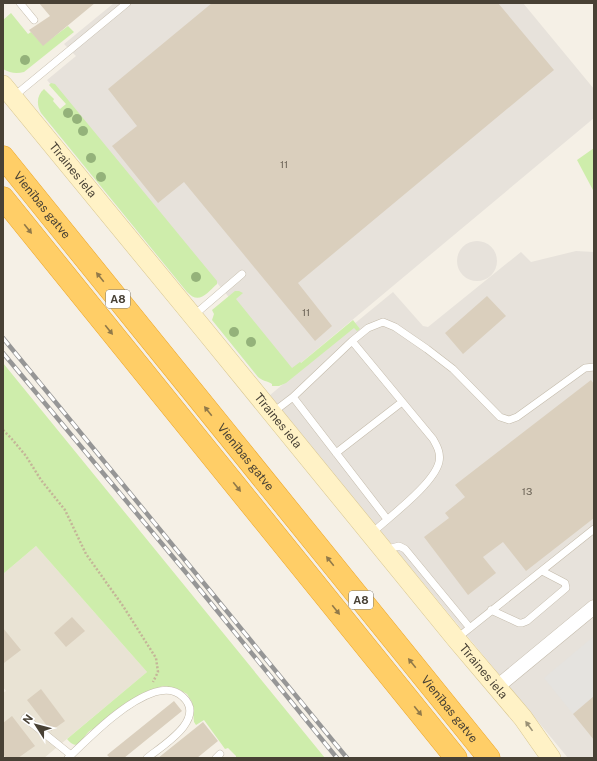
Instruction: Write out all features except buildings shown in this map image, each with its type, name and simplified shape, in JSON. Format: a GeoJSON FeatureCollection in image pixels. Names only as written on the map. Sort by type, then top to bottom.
{"type":"FeatureCollection","features":[{"type":"Feature","properties":{"kind":"highway","name":"Vienības gatve"},"geometry":{"type":"LineString","coordinates":[[3,157],[489,758]]}},
{"type":"Feature","properties":{"kind":"highway","name":"A8"},"geometry":{"type":"LineString","coordinates":[[3,198],[456,758]]}},
{"type":"Feature","properties":{"kind":"highway"},"geometry":{"type":"LineString","coordinates":[[212,457],[233,441]]}},
{"type":"Feature","properties":{"kind":"street","name":"Tīraines iela"},"geometry":{"type":"LineString","coordinates":[[8,91],[384,550],[463,633],[497,686],[523,718],[551,758]]}},
{"type":"Feature","properties":{"kind":"street"},"geometry":{"type":"LineString","coordinates":[[497,686],[594,608]]}},
{"type":"Feature","properties":{"kind":"lane"},"geometry":{"type":"LineString","coordinates":[[20,3],[34,20]]}},
{"type":"Feature","properties":{"kind":"lane"},"geometry":{"type":"LineString","coordinates":[[8,91],[127,3]]}},
{"type":"Feature","properties":{"kind":"lane"},"geometry":{"type":"LineString","coordinates":[[193,316],[242,274]]}},
{"type":"Feature","properties":{"kind":"lane"},"geometry":{"type":"LineString","coordinates":[[272,414],[293,398],[352,341],[368,328],[383,322],[395,327],[453,369],[500,417],[509,420],[517,418],[586,368],[594,366]]}},
{"type":"Feature","properties":{"kind":"lane"},"geometry":{"type":"LineString","coordinates":[[352,341],[433,439],[439,452],[439,461],[432,476],[371,533]]}},
{"type":"Feature","properties":{"kind":"lane"},"geometry":{"type":"LineString","coordinates":[[293,398],[387,519]]}},
{"type":"Feature","properties":{"kind":"lane"},"geometry":{"type":"LineString","coordinates":[[336,453],[402,402]]}},
{"type":"Feature","properties":{"kind":"lane"},"geometry":{"type":"LineString","coordinates":[[463,633],[594,529]]}},
{"type":"Feature","properties":{"kind":"lane"},"geometry":{"type":"LineString","coordinates":[[491,610],[519,623],[527,621],[566,587],[565,583],[542,571]]}},
{"type":"Feature","properties":{"kind":"lane"},"geometry":{"type":"LineString","coordinates":[[25,718],[69,757],[120,712],[154,692],[173,690],[187,700],[190,706],[189,719],[185,726],[177,734],[147,758]]}},
{"type":"Feature","properties":{"kind":"path"},"geometry":{"type":"LineString","coordinates":[[3,430],[26,456],[41,480],[65,510],[86,554],[123,606],[156,658],[158,672],[152,684],[139,700]]}},
{"type":"Feature","properties":{"kind":"shaded area"},"geometry":{"type":"Polygon","coordinates":[[[114,3],[523,3],[594,89],[594,118],[290,372],[47,80],[76,56],[64,44],[114,3]]]}},
{"type":"Feature","properties":{"kind":"shaded area"},"geometry":{"type":"Polygon","coordinates":[[[473,241],[481,241],[488,244],[494,250],[497,261],[494,272],[488,278],[481,281],[473,281],[466,278],[460,272],[457,265],[457,257],[460,250],[466,244],[473,241]]]}},
{"type":"Feature","properties":{"kind":"shaded area"},"geometry":{"type":"Polygon","coordinates":[[[576,251],[594,252],[594,758],[568,758],[269,396],[393,292],[423,326],[428,327],[521,252],[531,262],[576,251]]]}},
{"type":"Feature","properties":{"kind":"shaded area"},"geometry":{"type":"Polygon","coordinates":[[[36,546],[147,672],[44,758],[3,758],[3,693],[6,691],[3,687],[3,574],[36,546]]]}},
{"type":"Feature","properties":{"kind":"shaded area"},"geometry":{"type":"Polygon","coordinates":[[[594,636],[594,696],[573,714],[544,678],[594,636]]]}},
{"type":"Feature","properties":{"kind":"green space"},"geometry":{"type":"Polygon","coordinates":[[[11,13],[28,34],[31,32],[43,45],[68,26],[74,32],[24,72],[11,72],[3,69],[3,20],[11,13]]]}},
{"type":"Feature","properties":{"kind":"green space"},"geometry":{"type":"Polygon","coordinates":[[[51,83],[55,84],[217,281],[217,284],[206,294],[199,298],[195,298],[187,292],[41,113],[38,106],[38,100],[44,89],[54,99],[53,101],[60,109],[66,104],[49,85],[51,83]]]}},
{"type":"Feature","properties":{"kind":"green space"},"geometry":{"type":"Polygon","coordinates":[[[594,148],[594,192],[577,160],[594,148]]]}},
{"type":"Feature","properties":{"kind":"green space"},"geometry":{"type":"Polygon","coordinates":[[[235,291],[243,293],[236,299],[292,368],[300,362],[301,363],[353,320],[360,329],[357,331],[354,328],[286,383],[279,386],[272,386],[269,382],[258,377],[212,320],[214,314],[212,310],[235,291]]]}},
{"type":"Feature","properties":{"kind":"green space"},"geometry":{"type":"Polygon","coordinates":[[[3,363],[325,758],[236,758],[236,756],[228,748],[225,749],[204,720],[196,725],[194,722],[192,702],[187,694],[178,689],[163,686],[142,694],[116,710],[89,731],[78,744],[75,745],[67,739],[147,672],[36,546],[3,574],[3,363]]]}},
{"type":"Feature","properties":{"kind":"railway"},"geometry":{"type":"LineString","coordinates":[[3,338],[347,758]]}},
{"type":"Feature","properties":{"kind":"railway"},"geometry":{"type":"LineString","coordinates":[[3,353],[188,575],[337,758]]}}]}
